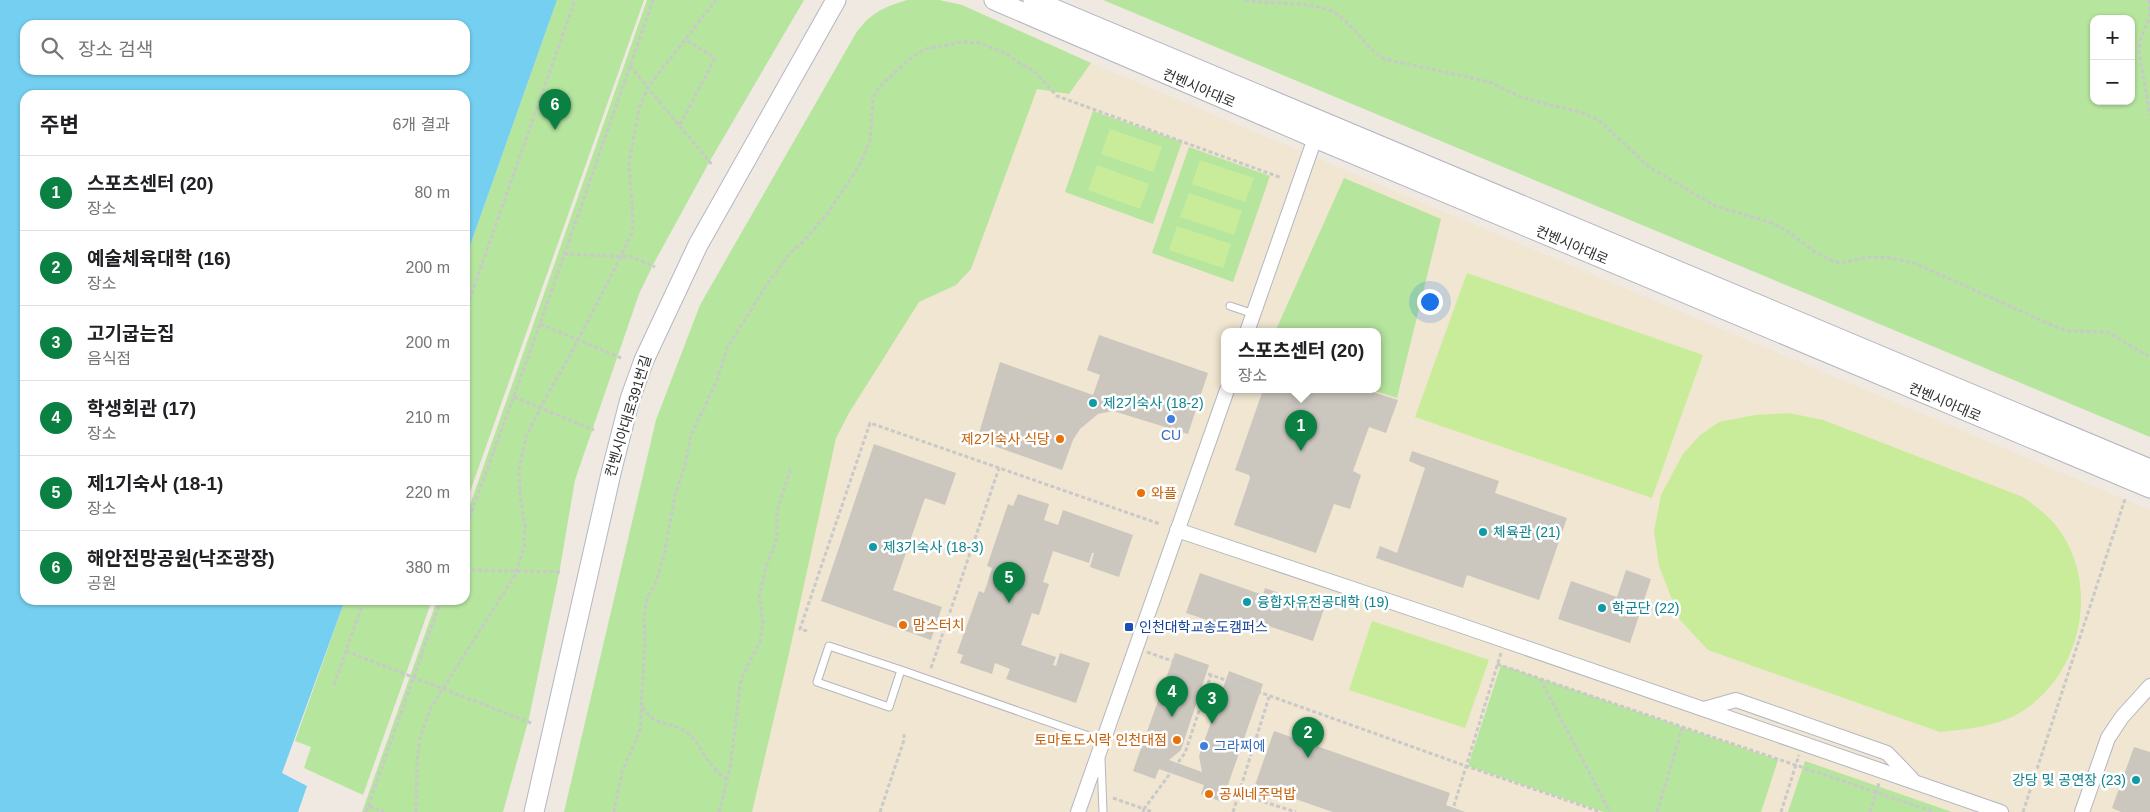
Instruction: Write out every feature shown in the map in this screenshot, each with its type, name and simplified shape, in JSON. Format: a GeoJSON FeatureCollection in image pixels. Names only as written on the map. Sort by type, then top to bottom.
{"type":"FeatureCollection","features":[{"type":"Feature","properties":{"kind":"main road","name":"컨벤시아대로391번길"},"geometry":{"type":"LineString","coordinates":[[534,812],[612,469],[630,399],[644,360],[698,245],[836,0]]}},
{"type":"Feature","properties":{"kind":"main road","name":"컨벤시아대로"},"geometry":{"type":"LineString","coordinates":[[994,0],[1315,138],[2150,488]]}},
{"type":"Feature","properties":{"kind":"main road","name":"컨벤시아대로"},"geometry":{"type":"LineString","coordinates":[[1033,0],[2150,469]]}},
{"type":"Feature","properties":{"kind":"street"},"geometry":{"type":"LineString","coordinates":[[1250,328],[1315,138]]}},
{"type":"Feature","properties":{"kind":"street"},"geometry":{"type":"LineString","coordinates":[[1078,812],[1226,393]]}},
{"type":"Feature","properties":{"kind":"street"},"geometry":{"type":"LineString","coordinates":[[1177,530],[1884,770],[2001,812]]}},
{"type":"Feature","properties":{"kind":"street"},"geometry":{"type":"LineString","coordinates":[[2082,812],[2108,738],[2122,717],[2150,686]]}},
{"type":"Feature","properties":{"kind":"street"},"geometry":{"type":"LineString","coordinates":[[1704,709],[1736,700],[1887,753],[1914,781]]}},
{"type":"Feature","properties":{"kind":"lane"},"geometry":{"type":"LineString","coordinates":[[1230,306],[1254,314]]}},
{"type":"Feature","properties":{"kind":"lane"},"geometry":{"type":"LineString","coordinates":[[902,670],[889,707],[816,682],[829,646],[902,670],[1102,745],[1103,812]]}},
{"type":"Feature","properties":{"kind":"path"},"geometry":{"type":"LineString","coordinates":[[470,298],[575,0]]}},
{"type":"Feature","properties":{"kind":"path"},"geometry":{"type":"LineString","coordinates":[[470,516],[540,324],[653,0]]}},
{"type":"Feature","properties":{"kind":"path"},"geometry":{"type":"LineString","coordinates":[[416,812],[417,762],[420,738],[430,709],[516,571],[524,548],[525,526],[520,497],[519,469],[526,437],[621,257],[632,232],[633,219],[629,163],[639,108],[648,87],[716,0]]}},
{"type":"Feature","properties":{"kind":"path"},"geometry":{"type":"LineString","coordinates":[[1245,0],[1322,8],[1336,13],[1373,52],[1384,59],[1490,82],[1523,98],[1583,113],[1599,120],[1638,158],[1657,172],[1715,206],[1769,222],[1786,230],[1815,252],[1828,259],[1840,263],[1870,257],[1890,258],[1914,263],[2063,330],[2107,332],[2150,357]]}},
{"type":"Feature","properties":{"kind":"path"},"geometry":{"type":"LineString","coordinates":[[2149,0],[2150,16],[2140,41],[2139,52],[2150,114]]}},
{"type":"Feature","properties":{"kind":"path"},"geometry":{"type":"LineString","coordinates":[[680,126],[715,58],[685,39]]}},
{"type":"Feature","properties":{"kind":"path"},"geometry":{"type":"LineString","coordinates":[[614,812],[622,772],[640,730],[643,706],[644,617],[647,598],[654,585],[664,556],[675,495],[685,465],[691,435],[716,383],[727,348],[771,279],[791,252],[828,213],[860,164],[870,140],[873,100],[879,87],[911,58],[925,50],[963,42],[980,43],[1007,54],[1034,71],[1057,96],[1282,178]]}},
{"type":"Feature","properties":{"kind":"path"},"geometry":{"type":"LineString","coordinates":[[630,66],[713,166]]}},
{"type":"Feature","properties":{"kind":"path"},"geometry":{"type":"LineString","coordinates":[[564,254],[632,257],[656,267]]}},
{"type":"Feature","properties":{"kind":"path"},"geometry":{"type":"LineString","coordinates":[[540,324],[621,358]]}},
{"type":"Feature","properties":{"kind":"path"},"geometry":{"type":"LineString","coordinates":[[514,396],[594,430]]}},
{"type":"Feature","properties":{"kind":"path"},"geometry":{"type":"LineString","coordinates":[[806,631],[800,629],[870,424],[1160,524]]}},
{"type":"Feature","properties":{"kind":"path"},"geometry":{"type":"LineString","coordinates":[[719,812],[727,780],[740,679],[760,641],[763,622],[759,597],[766,567],[777,538],[777,511],[791,467]]}},
{"type":"Feature","properties":{"kind":"path"},"geometry":{"type":"LineString","coordinates":[[939,671],[930,668],[999,468]]}},
{"type":"Feature","properties":{"kind":"path"},"geometry":{"type":"LineString","coordinates":[[2023,812],[2125,499]]}},
{"type":"Feature","properties":{"kind":"path"},"geometry":{"type":"LineString","coordinates":[[470,570],[562,572]]}},
{"type":"Feature","properties":{"kind":"path"},"geometry":{"type":"LineString","coordinates":[[334,685],[362,605]]}},
{"type":"Feature","properties":{"kind":"path"},"geometry":{"type":"LineString","coordinates":[[366,812],[439,605]]}},
{"type":"Feature","properties":{"kind":"path"},"geometry":{"type":"LineString","coordinates":[[1452,812],[1504,640]]}},
{"type":"Feature","properties":{"kind":"path"},"geometry":{"type":"LineString","coordinates":[[1135,648],[1601,812]]}},
{"type":"Feature","properties":{"kind":"path"},"geometry":{"type":"LineString","coordinates":[[346,651],[531,723]]}},
{"type":"Feature","properties":{"kind":"path"},"geometry":{"type":"LineString","coordinates":[[1497,664],[1934,812]]}},
{"type":"Feature","properties":{"kind":"path"},"geometry":{"type":"LineString","coordinates":[[1144,811],[1185,753],[1211,675]]}},
{"type":"Feature","properties":{"kind":"path"},"geometry":{"type":"LineString","coordinates":[[1539,678],[1610,812]]}},
{"type":"Feature","properties":{"kind":"path"},"geometry":{"type":"LineString","coordinates":[[1233,812],[1269,696]]}},
{"type":"Feature","properties":{"kind":"path"},"geometry":{"type":"LineString","coordinates":[[643,706],[648,716],[656,722],[674,725],[690,734],[709,762],[727,780]]}},
{"type":"Feature","properties":{"kind":"path"},"geometry":{"type":"LineString","coordinates":[[1657,812],[1683,726]]}},
{"type":"Feature","properties":{"kind":"path"},"geometry":{"type":"LineString","coordinates":[[880,812],[904,740],[904,733]]}},
{"type":"Feature","properties":{"kind":"path"},"geometry":{"type":"LineString","coordinates":[[1780,812],[1802,743]]}},
{"type":"Feature","properties":{"kind":"path"},"geometry":{"type":"LineString","coordinates":[[1870,812],[1884,770]]}},
{"type":"Feature","properties":{"kind":"path"},"geometry":{"type":"LineString","coordinates":[[1239,794],[1296,812]]}},
{"type":"Feature","properties":{"kind":"path"},"geometry":{"type":"LineString","coordinates":[[1103,795],[1144,811],[1153,812]]}},
{"type":"Feature","properties":{"kind":"path"},"geometry":{"type":"LineString","coordinates":[[369,806],[384,812]]}},
{"type":"Feature","properties":{"kind":"shaded area"},"geometry":{"type":"Polygon","coordinates":[[[907,0],[939,0],[962,5],[1091,63],[2150,510],[2150,812],[564,812],[656,420],[700,305],[856,33],[868,18],[886,7],[907,0]]]}},
{"type":"Feature","properties":{"kind":"green space"},"geometry":{"type":"Polygon","coordinates":[[[557,0],[644,0],[470,492],[470,246],[557,0]]]}},
{"type":"Feature","properties":{"kind":"green space"},"geometry":{"type":"Polygon","coordinates":[[[647,0],[804,0],[711,159],[639,294],[575,480],[559,574],[529,718],[503,812],[362,812],[435,605],[470,605],[470,505],[647,0]]]}},
{"type":"Feature","properties":{"kind":"green space"},"geometry":{"type":"Polygon","coordinates":[[[907,0],[939,0],[962,5],[1091,63],[1069,94],[1037,89],[971,269],[956,285],[919,302],[849,413],[836,438],[752,812],[564,812],[656,420],[700,305],[856,33],[873,15],[907,0]]]}},
{"type":"Feature","properties":{"kind":"green space"},"geometry":{"type":"Polygon","coordinates":[[[1103,0],[2150,0],[2150,437],[1103,0]]]}},
{"type":"Feature","properties":{"kind":"green space"},"geometry":{"type":"Polygon","coordinates":[[[1093,111],[1182,142],[1153,224],[1065,192],[1093,111]]]}},
{"type":"Feature","properties":{"kind":"green space"},"geometry":{"type":"Polygon","coordinates":[[[1110,129],[1162,147],[1153,172],[1101,154],[1110,129]]]}},
{"type":"Feature","properties":{"kind":"green space"},"geometry":{"type":"Polygon","coordinates":[[[1189,147],[1270,176],[1233,282],[1152,253],[1189,147]]]}},
{"type":"Feature","properties":{"kind":"green space"},"geometry":{"type":"Polygon","coordinates":[[[1200,160],[1254,178],[1245,202],[1192,184],[1200,160]]]}},
{"type":"Feature","properties":{"kind":"green space"},"geometry":{"type":"Polygon","coordinates":[[[1097,165],[1149,184],[1140,209],[1088,190],[1097,165]]]}},
{"type":"Feature","properties":{"kind":"green space"},"geometry":{"type":"Polygon","coordinates":[[[1344,178],[1441,219],[1397,398],[1381,393],[1381,328],[1277,328],[1344,178]]]}},
{"type":"Feature","properties":{"kind":"green space"},"geometry":{"type":"Polygon","coordinates":[[[1189,193],[1242,211],[1234,235],[1180,217],[1189,193]]]}},
{"type":"Feature","properties":{"kind":"green space"},"geometry":{"type":"Polygon","coordinates":[[[1177,226],[1231,244],[1223,268],[1169,250],[1177,226]]]}},
{"type":"Feature","properties":{"kind":"green space"},"geometry":{"type":"Polygon","coordinates":[[[1467,273],[1703,355],[1652,498],[1415,417],[1467,273]]]}},
{"type":"Feature","properties":{"kind":"green space"},"geometry":{"type":"Polygon","coordinates":[[[1789,413],[1823,420],[2023,497],[2054,523],[2073,556],[2079,579],[2081,603],[2078,627],[2071,651],[2060,673],[2045,692],[2027,708],[1996,723],[1940,732],[1708,650],[1680,620],[1659,566],[1654,531],[1661,495],[1683,454],[1699,436],[1719,422],[1755,415],[1789,413]]]}},
{"type":"Feature","properties":{"kind":"green space"},"geometry":{"type":"Polygon","coordinates":[[[343,605],[430,605],[363,795],[304,768],[311,747],[295,741],[343,605]]]}},
{"type":"Feature","properties":{"kind":"green space"},"geometry":{"type":"Polygon","coordinates":[[[1372,621],[1489,660],[1465,728],[1349,690],[1372,621]]]}},
{"type":"Feature","properties":{"kind":"green space"},"geometry":{"type":"Polygon","coordinates":[[[1501,665],[1778,760],[1761,812],[1604,812],[1468,766],[1501,665]]]}},
{"type":"Feature","properties":{"kind":"green space"},"geometry":{"type":"Polygon","coordinates":[[[1805,761],[1952,812],[1788,812],[1805,761]]]}},
{"type":"Feature","properties":{"kind":"water"},"geometry":{"type":"Polygon","coordinates":[[[0,0],[557,0],[470,246],[470,90],[20,90],[20,605],[343,605],[282,773],[307,786],[298,812],[0,812],[0,0]]]}},
{"type":"Feature","properties":{"kind":"building","name":"제2기숙사 (18-2)"},"geometry":{"type":"Polygon","coordinates":[[[1099,335],[1208,373],[1188,434],[1113,411],[1098,414],[1080,429],[1073,440],[1062,470],[977,440],[1000,362],[1093,395],[1100,375],[1087,370],[1099,335]]]}},
{"type":"Feature","properties":{"kind":"building"},"geometry":{"type":"Polygon","coordinates":[[[1262,393],[1376,393],[1398,400],[1386,433],[1369,427],[1353,471],[1361,475],[1350,509],[1334,504],[1316,553],[1234,525],[1250,478],[1249,475],[1235,470],[1262,393]]]}},
{"type":"Feature","properties":{"kind":"building","name":"제3기숙사 (18-3)"},"geometry":{"type":"Polygon","coordinates":[[[874,444],[956,473],[945,505],[925,498],[893,590],[942,607],[931,640],[821,601],[874,444]]]}},
{"type":"Feature","properties":{"kind":"building","name":"체육관 (21)"},"geometry":{"type":"Polygon","coordinates":[[[1412,451],[1499,481],[1495,493],[1567,518],[1539,600],[1467,575],[1463,588],[1376,558],[1380,546],[1397,553],[1425,468],[1409,461],[1412,451]]]}},
{"type":"Feature","properties":{"kind":"building","name":"와플"},"geometry":{"type":"Polygon","coordinates":[[[1136,488],[1147,492],[1145,497],[1135,493],[1136,488]]]}},
{"type":"Feature","properties":{"kind":"building"},"geometry":{"type":"Polygon","coordinates":[[[1018,494],[1049,504],[1044,520],[1058,525],[1063,510],[1133,535],[1119,577],[1090,567],[1094,553],[1092,553],[1089,563],[1053,551],[1043,582],[1049,584],[1039,615],[1032,613],[1021,645],[1056,657],[1053,665],[1056,666],[1060,653],[1090,663],[1076,703],[1006,679],[1010,669],[995,663],[992,674],[960,663],[963,655],[957,653],[979,591],[984,593],[992,568],[987,566],[1008,504],[1013,506],[1018,494]]]}},
{"type":"Feature","properties":{"kind":"building","name":"학군단 (22)"},"geometry":{"type":"Polygon","coordinates":[[[1626,570],[1651,579],[1630,643],[1558,619],[1571,581],[1617,597],[1626,570]]]}},
{"type":"Feature","properties":{"kind":"building","name":"융합자유전공대학 (19)"},"geometry":{"type":"Polygon","coordinates":[[[1200,573],[1263,595],[1265,588],[1324,609],[1313,641],[1254,621],[1252,627],[1236,623],[1234,629],[1186,613],[1200,573]]]}},
{"type":"Feature","properties":{"kind":"building"},"geometry":{"type":"Polygon","coordinates":[[[1175,653],[1209,665],[1181,750],[1169,760],[1202,772],[1199,756],[1229,671],[1263,684],[1222,802],[1201,794],[1204,785],[1159,769],[1155,779],[1133,771],[1175,653]]]}},
{"type":"Feature","properties":{"kind":"building"},"geometry":{"type":"Polygon","coordinates":[[[1274,731],[1450,793],[1446,805],[1465,812],[1333,812],[1255,785],[1274,731]]]}},
{"type":"Feature","properties":{"kind":"building","name":"강당 및 공연장 (23)"},"geometry":{"type":"Polygon","coordinates":[[[2134,747],[2150,752],[2150,812],[2121,812],[2112,808],[2134,747]]]}},
{"type":"Feature","properties":{"kind":"place","name":"해안전망공원(낙조광장)"},"geometry":{"type":"Point","coordinates":[555,130]}},
{"type":"Feature","properties":{"kind":"place","name":"제2기숙사 (18-2)"},"geometry":{"type":"Point","coordinates":[1093,403]}},
{"type":"Feature","properties":{"kind":"place","name":"CU"},"geometry":{"type":"Point","coordinates":[1171,419]}},
{"type":"Feature","properties":{"kind":"place","name":"제2기숙사 식당"},"geometry":{"type":"Point","coordinates":[1060,439]}},
{"type":"Feature","properties":{"kind":"place","name":"스포츠센터 (20)"},"geometry":{"type":"Point","coordinates":[1301,451]}},
{"type":"Feature","properties":{"kind":"place","name":"와플"},"geometry":{"type":"Point","coordinates":[1141,493]}},
{"type":"Feature","properties":{"kind":"place","name":"체육관 (21)"},"geometry":{"type":"Point","coordinates":[1483,532]}},
{"type":"Feature","properties":{"kind":"place","name":"제3기숙사 (18-3)"},"geometry":{"type":"Point","coordinates":[873,547]}},
{"type":"Feature","properties":{"kind":"place","name":"융합자유전공대학 (19)"},"geometry":{"type":"Point","coordinates":[1247,602]}},
{"type":"Feature","properties":{"kind":"place","name":"제1기숙사 (18-1)"},"geometry":{"type":"Point","coordinates":[1009,603]}},
{"type":"Feature","properties":{"kind":"place","name":"학군단 (22)"},"geometry":{"type":"Point","coordinates":[1602,608]}},
{"type":"Feature","properties":{"kind":"place","name":"맘스터치"},"geometry":{"type":"Point","coordinates":[903,625]}},
{"type":"Feature","properties":{"kind":"place","name":"인천대학교송도캠퍼스"},"geometry":{"type":"Point","coordinates":[1129,627]}},
{"type":"Feature","properties":{"kind":"place","name":"학생회관 (17)"},"geometry":{"type":"Point","coordinates":[1172,717]}},
{"type":"Feature","properties":{"kind":"place","name":"고기굽는집"},"geometry":{"type":"Point","coordinates":[1212,724]}},
{"type":"Feature","properties":{"kind":"place","name":"토마토도시락 인천대점"},"geometry":{"type":"Point","coordinates":[1177,740]}},
{"type":"Feature","properties":{"kind":"place","name":"그라찌에"},"geometry":{"type":"Point","coordinates":[1204,746]}},
{"type":"Feature","properties":{"kind":"place","name":"예술체육대학 (16)"},"geometry":{"type":"Point","coordinates":[1308,758]}},
{"type":"Feature","properties":{"kind":"place","name":"강당 및 공연장 (23)"},"geometry":{"type":"Point","coordinates":[2136,780]}},
{"type":"Feature","properties":{"kind":"place","name":"공씨네주먹밥"},"geometry":{"type":"Point","coordinates":[1209,794]}}]}
